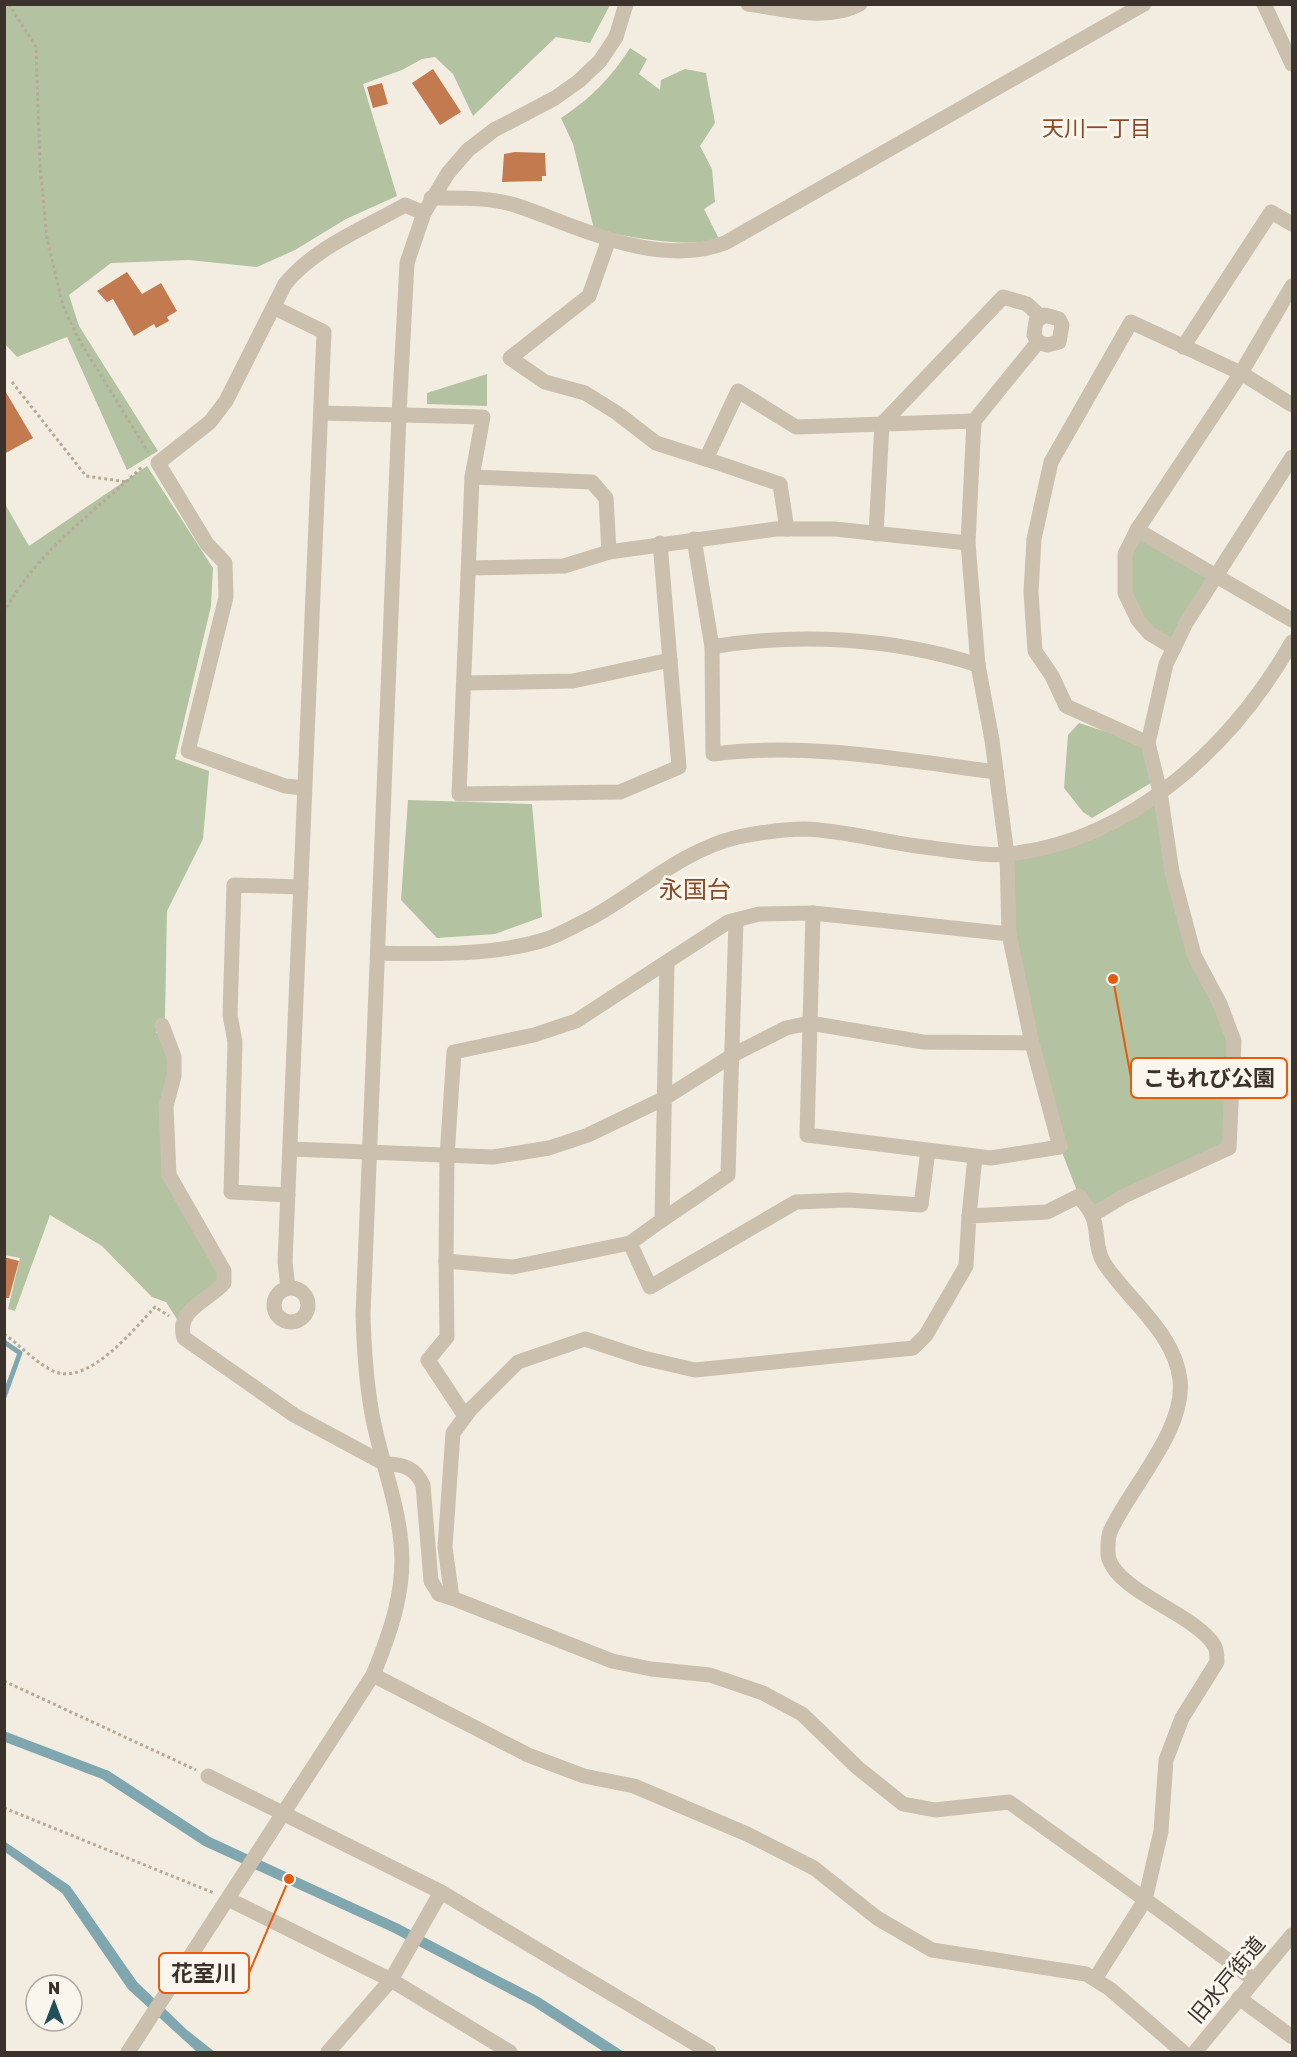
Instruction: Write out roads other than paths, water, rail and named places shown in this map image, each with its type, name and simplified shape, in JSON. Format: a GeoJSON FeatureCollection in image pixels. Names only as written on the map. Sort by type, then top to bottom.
{"type":"FeatureCollection","features":[{"type":"Feature","properties":{"kind":"street"},"geometry":{"type":"LineString","coordinates":[[128,2052],[373,1675],[389,1636],[400,1578],[402,1544],[372,1416],[365,1364],[363,1274],[407,263],[424,213],[448,173],[468,150],[494,129],[555,98],[600,61],[621,26],[626,4]]}},
{"type":"Feature","properties":{"kind":"street"},"geometry":{"type":"LineString","coordinates":[[748,4],[825,14],[849,10],[860,4]]}},
{"type":"Feature","properties":{"kind":"street"},"geometry":{"type":"LineString","coordinates":[[432,198],[490,200],[517,206],[609,239],[694,252],[725,243],[1144,4]]}},
{"type":"Feature","properties":{"kind":"street"},"geometry":{"type":"LineString","coordinates":[[1264,4],[1293,64]]}},
{"type":"Feature","properties":{"kind":"street"},"geometry":{"type":"LineString","coordinates":[[304,788],[285,786],[188,752],[226,597],[225,563],[207,544],[156,462],[210,422],[226,401],[275,308],[285,284],[310,258],[405,205],[424,213]]}},
{"type":"Feature","properties":{"kind":"street"},"geometry":{"type":"LineString","coordinates":[[1183,346],[1271,212],[1293,224]]}},
{"type":"Feature","properties":{"kind":"street"},"geometry":{"type":"LineString","coordinates":[[609,239],[589,296],[510,358],[545,382],[585,393],[617,413],[656,443],[780,484],[787,529]]}},
{"type":"Feature","properties":{"kind":"street"},"geometry":{"type":"LineString","coordinates":[[1174,648],[1149,633],[1138,620],[1125,593],[1125,554],[1137,530],[1241,373],[1293,286]]}},
{"type":"Feature","properties":{"kind":"street"},"geometry":{"type":"LineString","coordinates":[[876,534],[882,424],[1003,297],[1027,304],[1041,317]]}},
{"type":"Feature","properties":{"kind":"street"},"geometry":{"type":"LineString","coordinates":[[275,308],[324,332],[285,1262],[288,1288]]}},
{"type":"Feature","properties":{"kind":"street"},"geometry":{"type":"LineString","coordinates":[[1049,315],[1059,319],[1062,326],[1061,335],[1056,343],[1038,342],[1034,335],[1035,325],[1041,317],[1049,315]]}},
{"type":"Feature","properties":{"kind":"street"},"geometry":{"type":"LineString","coordinates":[[1148,743],[1066,706],[1052,676],[1035,651],[1031,592],[1034,539],[1051,462],[1131,322],[1241,373],[1293,405]]}},
{"type":"Feature","properties":{"kind":"street"},"geometry":{"type":"LineString","coordinates":[[813,913],[807,1135],[991,1158],[1060,1148],[1032,1043],[1009,934],[1007,855],[993,740],[978,665],[968,543],[974,421],[1038,342]]}},
{"type":"Feature","properties":{"kind":"street"},"geometry":{"type":"LineString","coordinates":[[706,459],[738,391],[796,427],[974,421]]}},
{"type":"Feature","properties":{"kind":"street"},"geometry":{"type":"LineString","coordinates":[[321,413],[483,417],[472,477],[459,794],[620,792],[679,767],[660,543]]}},
{"type":"Feature","properties":{"kind":"street"},"geometry":{"type":"LineString","coordinates":[[1092,1215],[1124,1196],[1229,1148],[1234,1041],[1220,1004],[1194,955],[1172,872],[1160,792],[1148,743],[1166,664],[1174,648],[1215,575],[1293,457]]}},
{"type":"Feature","properties":{"kind":"street"},"geometry":{"type":"LineString","coordinates":[[472,477],[592,482],[606,498],[609,552]]}},
{"type":"Feature","properties":{"kind":"street"},"geometry":{"type":"LineString","coordinates":[[468,568],[564,566],[609,552],[660,543],[787,529],[835,529],[968,543]]}},
{"type":"Feature","properties":{"kind":"street"},"geometry":{"type":"LineString","coordinates":[[1137,530],[1293,620]]}},
{"type":"Feature","properties":{"kind":"street"},"geometry":{"type":"LineString","coordinates":[[694,539],[711,647],[713,754],[769,748],[827,752],[996,772]]}},
{"type":"Feature","properties":{"kind":"street"},"geometry":{"type":"LineString","coordinates":[[711,647],[746,641],[849,641],[940,653],[978,665]]}},
{"type":"Feature","properties":{"kind":"street"},"geometry":{"type":"LineString","coordinates":[[378,953],[454,954],[547,939],[591,917],[680,859],[737,837],[804,829],[917,846],[1007,855],[1057,845],[1107,825],[1160,792],[1200,761],[1247,711],[1293,642]]}},
{"type":"Feature","properties":{"kind":"street"},"geometry":{"type":"LineString","coordinates":[[464,683],[573,681],[670,660]]}},
{"type":"Feature","properties":{"kind":"street"},"geometry":{"type":"LineString","coordinates":[[288,1195],[231,1192],[235,1042],[230,1015],[234,885],[301,887]]}},
{"type":"Feature","properties":{"kind":"street"},"geometry":{"type":"LineString","coordinates":[[465,1416],[428,1360],[447,1337],[447,1156],[454,1052],[534,1035],[576,1021],[728,922],[759,914],[813,913],[1009,934]]}},
{"type":"Feature","properties":{"kind":"street"},"geometry":{"type":"LineString","coordinates":[[446,1261],[513,1267],[630,1243],[728,1175],[736,920]]}},
{"type":"Feature","properties":{"kind":"street"},"geometry":{"type":"LineString","coordinates":[[662,1220],[667,963]]}},
{"type":"Feature","properties":{"kind":"street"},"geometry":{"type":"LineString","coordinates":[[291,1149],[493,1157],[549,1148],[588,1135],[665,1098],[733,1055],[786,1028],[810,1023],[923,1042],[1032,1043]]}},
{"type":"Feature","properties":{"kind":"street"},"geometry":{"type":"LineString","coordinates":[[162,1025],[174,1057],[174,1076],[166,1106],[169,1175],[224,1271],[224,1283],[215,1293],[184,1315],[181,1327],[184,1338],[263,1395],[385,1464],[399,1464],[417,1472],[423,1485],[432,1581],[439,1594],[612,1661],[651,1669],[710,1675],[763,1693],[801,1714],[858,1768],[903,1804],[935,1810],[1009,1802],[1254,1980]]}},
{"type":"Feature","properties":{"kind":"street"},"geometry":{"type":"LineString","coordinates":[[630,1243],[650,1287],[796,1202],[848,1200],[921,1205],[928,1151]]}},
{"type":"Feature","properties":{"kind":"street"},"geometry":{"type":"LineString","coordinates":[[452,1598],[445,1536],[453,1433],[465,1416],[518,1362],[585,1339],[643,1358],[695,1370],[913,1348],[926,1335],[966,1266],[975,1157]]}},
{"type":"Feature","properties":{"kind":"street"},"geometry":{"type":"LineString","coordinates":[[969,1216],[1047,1212],[1079,1196],[1092,1215],[1096,1246],[1104,1262],[1171,1348],[1180,1381],[1177,1404],[1168,1433],[1143,1480],[1109,1534],[1109,1560],[1125,1581],[1197,1628],[1209,1639],[1215,1645],[1217,1662],[1182,1718],[1166,1760],[1161,1831],[1145,1900],[1095,1979]]}},
{"type":"Feature","properties":{"kind":"street"},"geometry":{"type":"LineString","coordinates":[[373,1675],[528,1755],[584,1776],[634,1786],[747,1834],[814,1868],[877,1918],[932,1950],[1086,1974],[1183,2052]]}},
{"type":"Feature","properties":{"kind":"street"},"geometry":{"type":"LineString","coordinates":[[208,1776],[439,1897],[709,2052]]}},
{"type":"Feature","properties":{"kind":"street"},"geometry":{"type":"LineString","coordinates":[[231,1895],[393,1977],[510,2052]]}},
{"type":"Feature","properties":{"kind":"street"},"geometry":{"type":"LineString","coordinates":[[328,2052],[393,1977],[439,1897]]}},
{"type":"Feature","properties":{"kind":"street","name":"旧水戸街道"},"geometry":{"type":"LineString","coordinates":[[1195,2052],[1293,1935]]}},
{"type":"Feature","properties":{"kind":"street"},"geometry":{"type":"LineString","coordinates":[[1239,1998],[1293,2037]]}},
{"type":"Feature","properties":{"kind":"water"},"geometry":{"type":"Polygon","coordinates":[[[4,1731],[109,1771],[210,1837],[399,1924],[539,1997],[624,2052],[604,2052],[533,2006],[392,1932],[204,1846],[102,1779],[5,1742],[4,1731]]]}},
{"type":"Feature","properties":{"kind":"water"},"geometry":{"type":"Polygon","coordinates":[[[4,1841],[70,1886],[137,1982],[187,2030],[215,2052],[197,2052],[128,1989],[62,1893],[5,1852],[4,1841]]]}},
{"type":"Feature","properties":{"kind":"waterway"},"geometry":{"type":"LineString","coordinates":[[4,1342],[20,1353],[4,1397]]}},
{"type":"Feature","properties":{"kind":"place","name":"こもれび公園"},"geometry":{"type":"Point","coordinates":[1113,979]}},
{"type":"Feature","properties":{"kind":"place","name":"花室川"},"geometry":{"type":"Point","coordinates":[289,1879]}},
{"type":"Feature","properties":{"kind":"district","name":"天川一丁目"},"geometry":{"type":"Point","coordinates":[1097,128]}},
{"type":"Feature","properties":{"kind":"district","name":"永国台"},"geometry":{"type":"Point","coordinates":[695,890]}}]}
